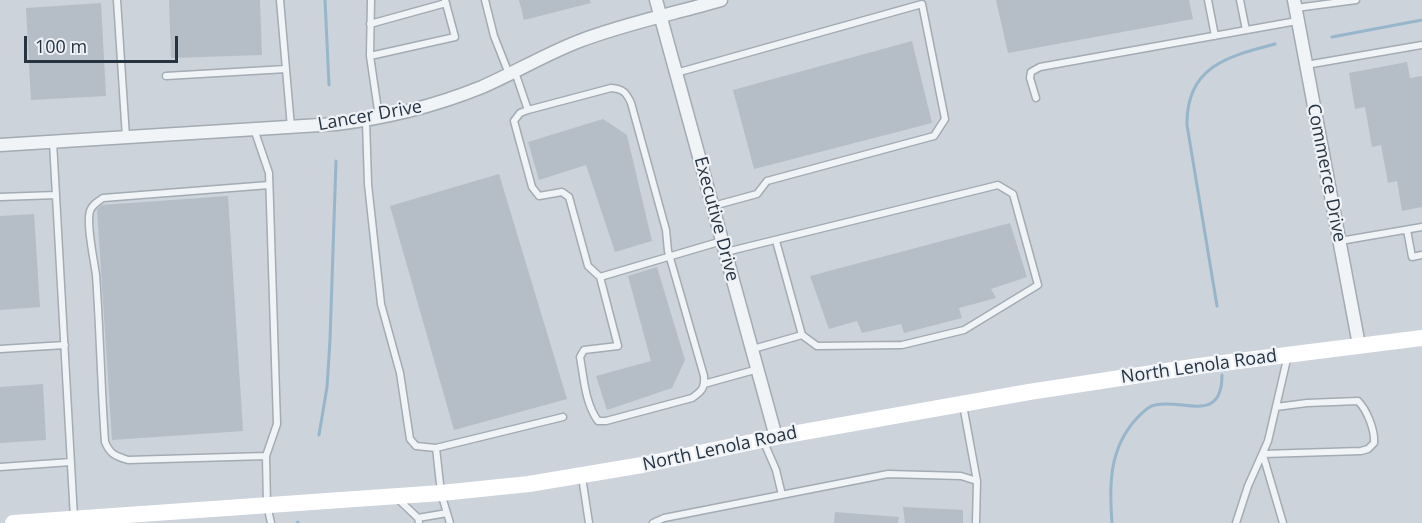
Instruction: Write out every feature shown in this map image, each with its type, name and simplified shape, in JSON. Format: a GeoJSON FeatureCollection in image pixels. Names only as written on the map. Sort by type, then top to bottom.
{"type":"FeatureCollection","features":[{"type":"Feature","properties":{"kind":"main road","name":"North Lenola Road"},"geometry":{"type":"LineString","coordinates":[[13,523],[441,494],[530,484],[582,476],[770,438],[1170,370],[1422,338]]}},
{"type":"Feature","properties":{"kind":"street","name":"Executive Drive"},"geometry":{"type":"LineString","coordinates":[[656,0],[753,349],[770,438]]}},
{"type":"Feature","properties":{"kind":"street","name":"Lancer Drive"},"geometry":{"type":"LineString","coordinates":[[0,146],[291,127],[379,118],[445,101],[581,41],[722,0]]}},
{"type":"Feature","properties":{"kind":"street","name":"Commerce Drive"},"geometry":{"type":"LineString","coordinates":[[1294,4],[1359,345]]}},
{"type":"Feature","properties":{"kind":"lane"},"geometry":{"type":"LineString","coordinates":[[117,0],[126,137]]}},
{"type":"Feature","properties":{"kind":"lane"},"geometry":{"type":"LineString","coordinates":[[280,0],[291,127]]}},
{"type":"Feature","properties":{"kind":"lane"},"geometry":{"type":"LineString","coordinates":[[371,0],[370,57],[379,118]]}},
{"type":"Feature","properties":{"kind":"lane"},"geometry":{"type":"LineString","coordinates":[[485,0],[494,36],[528,110]]}},
{"type":"Feature","properties":{"kind":"lane"},"geometry":{"type":"LineString","coordinates":[[1208,0],[1215,36]]}},
{"type":"Feature","properties":{"kind":"lane"},"geometry":{"type":"LineString","coordinates":[[1240,0],[1246,30]]}},
{"type":"Feature","properties":{"kind":"lane"},"geometry":{"type":"LineString","coordinates":[[1294,4],[1356,0]]}},
{"type":"Feature","properties":{"kind":"lane"},"geometry":{"type":"LineString","coordinates":[[370,24],[446,1],[455,38],[370,57]]}},
{"type":"Feature","properties":{"kind":"lane"},"geometry":{"type":"LineString","coordinates":[[676,73],[922,2],[945,119],[934,136],[766,181],[757,195],[713,206]]}},
{"type":"Feature","properties":{"kind":"lane"},"geometry":{"type":"LineString","coordinates":[[1036,98],[1030,78],[1031,72],[1040,67],[1297,21]]}},
{"type":"Feature","properties":{"kind":"lane"},"geometry":{"type":"LineString","coordinates":[[1306,65],[1422,45]]}},
{"type":"Feature","properties":{"kind":"lane"},"geometry":{"type":"LineString","coordinates":[[166,75],[286,69]]}},
{"type":"Feature","properties":{"kind":"lane"},"geometry":{"type":"LineString","coordinates":[[611,88],[621,89],[627,94],[704,376],[702,392],[692,398],[606,421],[598,421],[593,413],[586,395],[580,357],[584,350],[618,346],[600,277],[588,266],[569,197],[562,192],[540,196],[532,187],[514,121],[520,113],[528,110],[611,88]]}},
{"type":"Feature","properties":{"kind":"lane"},"geometry":{"type":"LineString","coordinates":[[366,120],[368,184],[381,304],[400,373],[410,439],[416,446],[436,448],[563,417]]}},
{"type":"Feature","properties":{"kind":"lane"},"geometry":{"type":"LineString","coordinates":[[254,129],[269,172],[277,424],[266,456],[267,505],[271,523]]}},
{"type":"Feature","properties":{"kind":"lane"},"geometry":{"type":"LineString","coordinates":[[53,142],[74,519]]}},
{"type":"Feature","properties":{"kind":"lane"},"geometry":{"type":"LineString","coordinates":[[266,456],[128,460],[113,455],[109,451],[105,442],[94,252],[89,231],[90,212],[95,203],[103,198],[269,184]]}},
{"type":"Feature","properties":{"kind":"lane"},"geometry":{"type":"LineString","coordinates":[[600,277],[670,256],[776,241],[998,185],[1013,194],[1038,285],[964,330],[902,345],[817,346],[802,335],[776,241]]}},
{"type":"Feature","properties":{"kind":"lane"},"geometry":{"type":"LineString","coordinates":[[0,198],[56,195]]}},
{"type":"Feature","properties":{"kind":"lane"},"geometry":{"type":"LineString","coordinates":[[1339,241],[1422,227]]}},
{"type":"Feature","properties":{"kind":"lane"},"geometry":{"type":"LineString","coordinates":[[1407,230],[1412,257],[1422,255]]}},
{"type":"Feature","properties":{"kind":"lane"},"geometry":{"type":"LineString","coordinates":[[753,349],[802,335]]}},
{"type":"Feature","properties":{"kind":"lane"},"geometry":{"type":"LineString","coordinates":[[0,349],[65,345]]}},
{"type":"Feature","properties":{"kind":"lane"},"geometry":{"type":"LineString","coordinates":[[1236,523],[1248,486],[1268,441],[1288,355]]}},
{"type":"Feature","properties":{"kind":"lane"},"geometry":{"type":"LineString","coordinates":[[704,384],[758,369]]}},
{"type":"Feature","properties":{"kind":"lane"},"geometry":{"type":"LineString","coordinates":[[1263,454],[1360,451],[1368,449],[1374,443],[1374,433],[1365,410],[1358,401],[1276,407]]}},
{"type":"Feature","properties":{"kind":"lane"},"geometry":{"type":"LineString","coordinates":[[963,404],[977,481],[976,523]]}},
{"type":"Feature","properties":{"kind":"lane"},"geometry":{"type":"LineString","coordinates":[[770,438],[782,495]]}},
{"type":"Feature","properties":{"kind":"lane"},"geometry":{"type":"LineString","coordinates":[[436,448],[441,494],[450,523]]}},
{"type":"Feature","properties":{"kind":"lane"},"geometry":{"type":"LineString","coordinates":[[1263,454],[1283,523]]}},
{"type":"Feature","properties":{"kind":"lane"},"geometry":{"type":"LineString","coordinates":[[0,467],[71,462]]}},
{"type":"Feature","properties":{"kind":"lane"},"geometry":{"type":"LineString","coordinates":[[653,523],[664,518],[888,474],[961,476],[977,481]]}},
{"type":"Feature","properties":{"kind":"lane"},"geometry":{"type":"LineString","coordinates":[[582,476],[589,523]]}},
{"type":"Feature","properties":{"kind":"lane"},"geometry":{"type":"LineString","coordinates":[[395,496],[419,521],[447,513]]}},
{"type":"Feature","properties":{"kind":"shaded area"},"geometry":{"type":"Polygon","coordinates":[[[0,0],[1422,0],[1422,523],[0,523],[0,0]]]}},
{"type":"Feature","properties":{"kind":"building"},"geometry":{"type":"Polygon","coordinates":[[[169,0],[260,0],[262,55],[171,58],[169,0]]]}},
{"type":"Feature","properties":{"kind":"building"},"geometry":{"type":"Polygon","coordinates":[[[519,0],[590,0],[591,3],[524,20],[519,0]]]}},
{"type":"Feature","properties":{"kind":"building"},"geometry":{"type":"Polygon","coordinates":[[[996,0],[1189,0],[1193,19],[1008,53],[996,0]]]}},
{"type":"Feature","properties":{"kind":"building"},"geometry":{"type":"Polygon","coordinates":[[[101,3],[106,96],[31,100],[26,8],[101,3]]]}},
{"type":"Feature","properties":{"kind":"building"},"geometry":{"type":"Polygon","coordinates":[[[912,41],[932,123],[754,169],[733,90],[912,41]]]}},
{"type":"Feature","properties":{"kind":"building"},"geometry":{"type":"Polygon","coordinates":[[[1407,62],[1410,78],[1422,76],[1422,207],[1402,211],[1397,181],[1388,183],[1381,145],[1372,147],[1365,107],[1355,109],[1349,73],[1407,62]]]}},
{"type":"Feature","properties":{"kind":"building"},"geometry":{"type":"Polygon","coordinates":[[[603,119],[627,135],[652,241],[615,252],[586,165],[539,180],[528,142],[603,119]]]}},
{"type":"Feature","properties":{"kind":"building"},"geometry":{"type":"Polygon","coordinates":[[[499,174],[567,399],[454,430],[390,206],[499,174]]]}},
{"type":"Feature","properties":{"kind":"building"},"geometry":{"type":"Polygon","coordinates":[[[228,196],[243,431],[112,440],[97,209],[102,205],[228,196]]]}},
{"type":"Feature","properties":{"kind":"building"},"geometry":{"type":"Polygon","coordinates":[[[34,214],[40,307],[0,310],[0,216],[34,214]]]}},
{"type":"Feature","properties":{"kind":"building"},"geometry":{"type":"Polygon","coordinates":[[[1010,223],[1027,277],[991,289],[996,298],[959,308],[962,318],[904,333],[901,324],[862,333],[857,321],[829,329],[810,276],[1010,223]]]}},
{"type":"Feature","properties":{"kind":"building"},"geometry":{"type":"Polygon","coordinates":[[[657,267],[685,360],[672,388],[607,410],[596,376],[651,361],[628,276],[657,267]]]}},
{"type":"Feature","properties":{"kind":"building"},"geometry":{"type":"Polygon","coordinates":[[[43,384],[46,440],[0,443],[0,387],[43,384]]]}},
{"type":"Feature","properties":{"kind":"building"},"geometry":{"type":"Polygon","coordinates":[[[903,507],[963,510],[963,523],[905,523],[903,507]]]}},
{"type":"Feature","properties":{"kind":"building"},"geometry":{"type":"Polygon","coordinates":[[[835,512],[899,517],[898,523],[834,523],[835,512]]]}},
{"type":"Feature","properties":{"kind":"waterway"},"geometry":{"type":"LineString","coordinates":[[325,0],[329,85]]}},
{"type":"Feature","properties":{"kind":"waterway"},"geometry":{"type":"LineString","coordinates":[[1332,37],[1422,20]]}},
{"type":"Feature","properties":{"kind":"waterway"},"geometry":{"type":"LineString","coordinates":[[1217,306],[1187,125],[1189,105],[1194,89],[1213,67],[1242,53],[1275,44]]}},
{"type":"Feature","properties":{"kind":"waterway"},"geometry":{"type":"LineString","coordinates":[[319,435],[327,387],[330,340],[336,161]]}},
{"type":"Feature","properties":{"kind":"waterway"},"geometry":{"type":"LineString","coordinates":[[1112,523],[1113,468],[1116,454],[1128,430],[1137,418],[1152,406],[1208,405],[1215,400],[1220,390],[1222,375]]}}]}
